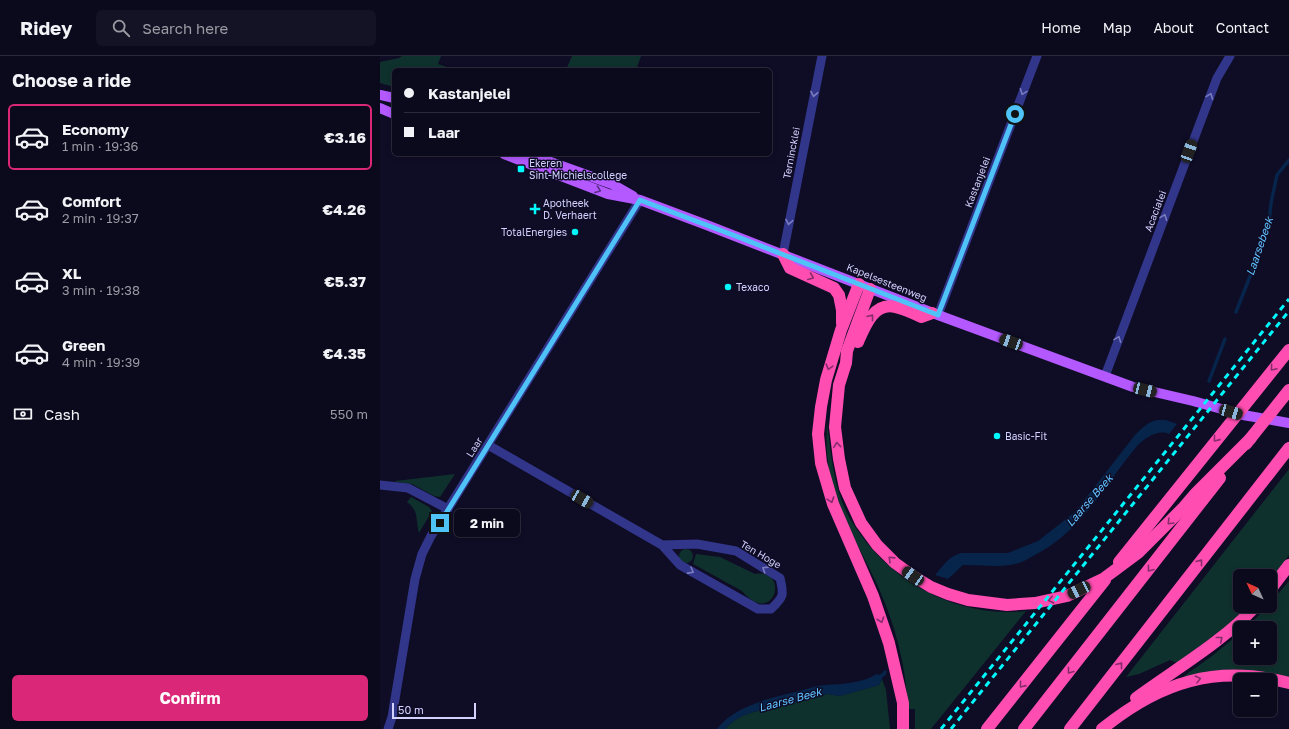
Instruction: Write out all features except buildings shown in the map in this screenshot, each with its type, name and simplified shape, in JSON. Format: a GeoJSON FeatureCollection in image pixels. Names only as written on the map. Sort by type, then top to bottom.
{"type":"FeatureCollection","features":[{"type":"Feature","properties":{"kind":"highway"},"geometry":{"type":"LineString","coordinates":[[783,254],[790,268],[834,288],[839,295],[842,310],[841,330]]}},
{"type":"Feature","properties":{"kind":"highway"},"geometry":{"type":"LineString","coordinates":[[865,286],[841,330],[826,380],[818,434],[821,463],[833,504],[849,544],[873,596],[889,643],[904,703],[903,729]]}},
{"type":"Feature","properties":{"kind":"highway"},"geometry":{"type":"LineString","coordinates":[[865,286],[839,385],[835,427],[844,488],[861,523],[877,545],[895,563],[931,587],[948,594],[968,600],[1007,605],[1035,603],[1067,596],[1103,579],[1138,553],[1251,438]]}},
{"type":"Feature","properties":{"kind":"highway"},"geometry":{"type":"LineString","coordinates":[[846,363],[853,354],[871,316],[878,310],[886,306],[894,306],[921,317],[935,314]]}},
{"type":"Feature","properties":{"kind":"highway"},"geometry":{"type":"LineString","coordinates":[[987,729],[1289,350]]}},
{"type":"Feature","properties":{"kind":"highway"},"geometry":{"type":"LineString","coordinates":[[1024,729],[1289,390]]}},
{"type":"Feature","properties":{"kind":"highway"},"geometry":{"type":"LineString","coordinates":[[1070,729],[1289,448]]}},
{"type":"Feature","properties":{"kind":"highway"},"geometry":{"type":"LineString","coordinates":[[1277,581],[1289,565]]}},
{"type":"Feature","properties":{"kind":"highway"},"geometry":{"type":"LineString","coordinates":[[1098,729],[1125,705],[1210,647],[1249,613]]}},
{"type":"Feature","properties":{"kind":"highway"},"geometry":{"type":"LineString","coordinates":[[1102,729],[1144,700],[1197,679],[1235,675],[1273,678],[1289,683]]}},
{"type":"Feature","properties":{"kind":"main road"},"geometry":{"type":"LineString","coordinates":[[380,95],[392,98]]}},
{"type":"Feature","properties":{"kind":"main road"},"geometry":{"type":"LineString","coordinates":[[380,108],[392,113]]}},
{"type":"Feature","properties":{"kind":"main road","name":"Kapelsesteenweg"},"geometry":{"type":"LineString","coordinates":[[509,156],[608,194],[640,200]]}},
{"type":"Feature","properties":{"kind":"main road","name":"Kapelsesteenweg"},"geometry":{"type":"LineString","coordinates":[[534,156],[612,184],[640,200],[935,314],[1133,387],[1193,401],[1243,415],[1289,423]]}},
{"type":"Feature","properties":{"kind":"street","name":"Ternincklei"},"geometry":{"type":"LineString","coordinates":[[783,254],[822,56]]}},
{"type":"Feature","properties":{"kind":"street","name":"Kastanjelei"},"geometry":{"type":"LineString","coordinates":[[935,314],[1037,56]]}},
{"type":"Feature","properties":{"kind":"street","name":"Acacialei"},"geometry":{"type":"LineString","coordinates":[[1105,376],[1208,100],[1217,78],[1230,56]]}},
{"type":"Feature","properties":{"kind":"street","name":"Laar"},"geometry":{"type":"LineString","coordinates":[[388,729],[392,717],[414,579],[422,554],[448,509],[640,200]]}},
{"type":"Feature","properties":{"kind":"street","name":"Ten Hoge"},"geometry":{"type":"LineString","coordinates":[[488,445],[662,545],[680,565],[758,609],[771,609],[781,600],[783,592],[780,578],[736,551],[697,544],[662,545]]}},
{"type":"Feature","properties":{"kind":"street"},"geometry":{"type":"LineString","coordinates":[[380,485],[408,488],[448,509]]}},
{"type":"Feature","properties":{"kind":"green space"},"geometry":{"type":"Polygon","coordinates":[[[402,56],[441,56],[438,64],[447,67],[392,68],[392,86],[380,83],[380,62],[402,56]]]}},
{"type":"Feature","properties":{"kind":"green space"},"geometry":{"type":"Polygon","coordinates":[[[572,56],[641,56],[637,68],[567,68],[572,56]]]}},
{"type":"Feature","properties":{"kind":"green space"},"geometry":{"type":"Polygon","coordinates":[[[827,422],[833,469],[842,502],[861,536],[879,556],[899,574],[922,589],[946,600],[972,608],[999,612],[1026,611],[931,729],[915,729],[915,709],[908,709],[902,660],[889,613],[883,597],[835,496],[828,464],[826,443],[827,422]]]}},
{"type":"Feature","properties":{"kind":"green space"},"geometry":{"type":"Polygon","coordinates":[[[1289,469],[1289,555],[1277,571],[1277,569],[1233,569],[1233,613],[1241,613],[1232,622],[1177,663],[1170,660],[1139,674],[1126,677],[1289,469]]]}},
{"type":"Feature","properties":{"kind":"green space"},"geometry":{"type":"Polygon","coordinates":[[[455,474],[440,497],[434,496],[412,484],[395,481],[455,474]]]}},
{"type":"Feature","properties":{"kind":"green space"},"geometry":{"type":"Polygon","coordinates":[[[411,497],[429,507],[432,511],[419,533],[414,509],[407,502],[411,497]]]}},
{"type":"Feature","properties":{"kind":"green space"},"geometry":{"type":"Polygon","coordinates":[[[683,549],[689,549],[693,553],[693,559],[689,563],[683,563],[679,559],[679,553],[683,549]]]}},
{"type":"Feature","properties":{"kind":"green space"},"geometry":{"type":"Polygon","coordinates":[[[696,554],[720,557],[755,574],[766,575],[773,579],[775,587],[774,594],[770,601],[763,604],[753,601],[742,591],[693,564],[696,554]]]}},
{"type":"Feature","properties":{"kind":"green space"},"geometry":{"type":"Polygon","coordinates":[[[1289,581],[1289,678],[1277,678],[1277,673],[1233,673],[1233,677],[1184,677],[1233,639],[1233,665],[1277,665],[1277,621],[1253,621],[1261,613],[1277,613],[1277,595],[1289,581]]]}},
{"type":"Feature","properties":{"kind":"green space"},"geometry":{"type":"Polygon","coordinates":[[[882,679],[886,690],[890,729],[725,729],[731,723],[745,715],[827,694],[840,696],[879,685],[882,679]]]}},
{"type":"Feature","properties":{"kind":"water"},"geometry":{"type":"Polygon","coordinates":[[[1157,420],[1166,420],[1177,424],[1169,434],[1156,433],[1148,437],[1137,446],[1088,511],[1060,539],[1019,563],[1003,566],[963,565],[948,579],[935,575],[949,559],[961,553],[1008,553],[1038,541],[1075,512],[1135,435],[1148,424],[1157,420]]]}},
{"type":"Feature","properties":{"kind":"water"},"geometry":{"type":"Polygon","coordinates":[[[877,674],[882,676],[879,685],[840,696],[827,694],[759,711],[745,715],[731,723],[725,729],[717,729],[734,714],[755,704],[816,686],[859,681],[877,674]]]}},
{"type":"Feature","properties":{"kind":"waterway","name":"Laarsebeek"},"geometry":{"type":"LineString","coordinates":[[1236,312],[1258,256],[1269,222],[1271,203],[1277,175],[1289,160]]}},
{"type":"Feature","properties":{"kind":"waterway","name":"Laarsebeek"},"geometry":{"type":"LineString","coordinates":[[1209,381],[1225,339]]}},
{"type":"Feature","properties":{"kind":"waterway","name":"Laarse Beek"},"geometry":{"type":"LineString","coordinates":[[878,678],[885,672]]}},
{"type":"Feature","properties":{"kind":"railway"},"geometry":{"type":"LineString","coordinates":[[941,729],[1289,299]]}},
{"type":"Feature","properties":{"kind":"railway"},"geometry":{"type":"LineString","coordinates":[[951,729],[1289,311]]}},
{"type":"Feature","properties":{"kind":"place","name":"Ekeren Sint-Michielscollege"},"geometry":{"type":"Point","coordinates":[521,169]}},
{"type":"Feature","properties":{"kind":"place","name":"Apotheek D. Verhaert"},"geometry":{"type":"Point","coordinates":[535,209]}},
{"type":"Feature","properties":{"kind":"place","name":"TotalEnergies"},"geometry":{"type":"Point","coordinates":[575,232]}},
{"type":"Feature","properties":{"kind":"place","name":"Texaco"},"geometry":{"type":"Point","coordinates":[728,287]}},
{"type":"Feature","properties":{"kind":"place","name":"Basic-Fit"},"geometry":{"type":"Point","coordinates":[997,436]}},
{"type":"Feature","properties":{"kind":"route"},"geometry":{"type":"LineString","coordinates":[[440,523],[640,200],[938,315],[1015,114]]}}]}
